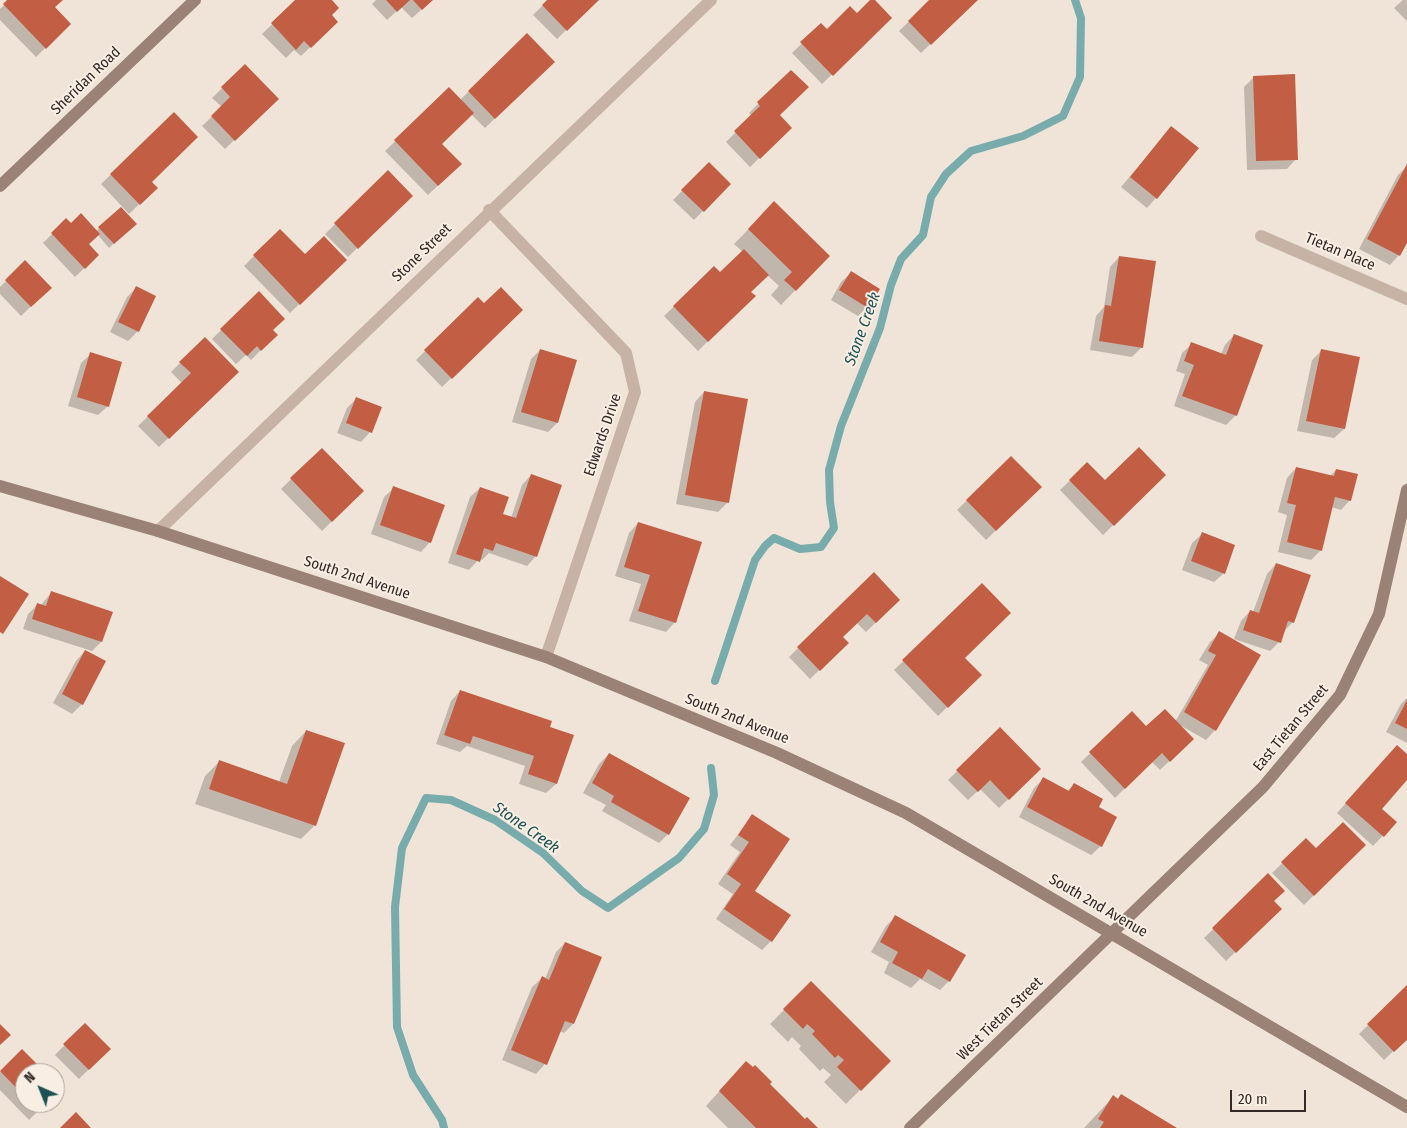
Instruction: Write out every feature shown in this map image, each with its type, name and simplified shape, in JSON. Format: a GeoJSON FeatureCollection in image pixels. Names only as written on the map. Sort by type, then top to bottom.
{"type":"FeatureCollection","features":[{"type":"Feature","properties":{"kind":"main road","name":"Sheridan Road"},"geometry":{"type":"LineString","coordinates":[[0,186],[195,0]]}},
{"type":"Feature","properties":{"kind":"main road","name":"South 2nd Avenue"},"geometry":{"type":"LineString","coordinates":[[0,486],[158,531],[546,657],[777,753],[906,813],[1407,1107]]}},
{"type":"Feature","properties":{"kind":"main road","name":"East Tietan Street"},"geometry":{"type":"LineString","coordinates":[[1112,933],[1263,787],[1340,696],[1379,614],[1407,490]]}},
{"type":"Feature","properties":{"kind":"main road","name":"West Tietan Street"},"geometry":{"type":"LineString","coordinates":[[910,1128],[1112,933]]}},
{"type":"Feature","properties":{"kind":"street","name":"Stone Street"},"geometry":{"type":"LineString","coordinates":[[158,531],[490,210],[711,0]]}},
{"type":"Feature","properties":{"kind":"street","name":"Edwards Drive"},"geometry":{"type":"LineString","coordinates":[[490,210],[626,353],[635,392],[546,657]]}},
{"type":"Feature","properties":{"kind":"street","name":"Tietan Place"},"geometry":{"type":"LineString","coordinates":[[1261,236],[1407,298]]}},
{"type":"Feature","properties":{"kind":"building"},"geometry":{"type":"Polygon","coordinates":[[[7,0],[63,0],[55,7],[71,24],[46,49],[3,4],[7,0]]]}},
{"type":"Feature","properties":{"kind":"building"},"geometry":{"type":"Polygon","coordinates":[[[295,0],[332,0],[339,8],[332,15],[338,22],[311,48],[304,41],[296,50],[271,23],[295,0]]]}},
{"type":"Feature","properties":{"kind":"building"},"geometry":{"type":"Polygon","coordinates":[[[386,0],[410,0],[397,12],[386,0]]]}},
{"type":"Feature","properties":{"kind":"building"},"geometry":{"type":"Polygon","coordinates":[[[413,0],[433,0],[422,10],[413,0]]]}},
{"type":"Feature","properties":{"kind":"building"},"geometry":{"type":"Polygon","coordinates":[[[547,0],[599,0],[567,31],[542,5],[547,0]]]}},
{"type":"Feature","properties":{"kind":"building"},"geometry":{"type":"Polygon","coordinates":[[[870,0],[875,0],[892,18],[833,76],[800,42],[821,23],[827,29],[850,6],[857,13],[870,0]]]}},
{"type":"Feature","properties":{"kind":"building"},"geometry":{"type":"Polygon","coordinates":[[[929,0],[978,0],[931,45],[908,21],[929,0]]]}},
{"type":"Feature","properties":{"kind":"building"},"geometry":{"type":"Polygon","coordinates":[[[527,33],[555,62],[495,119],[468,91],[527,33]]]}},
{"type":"Feature","properties":{"kind":"building"},"geometry":{"type":"Polygon","coordinates":[[[245,64],[279,99],[235,141],[211,116],[230,97],[221,87],[245,64]]]}},
{"type":"Feature","properties":{"kind":"building"},"geometry":{"type":"Polygon","coordinates":[[[791,70],[809,87],[780,115],[792,128],[760,159],[734,131],[760,106],[757,102],[791,70]]]}},
{"type":"Feature","properties":{"kind":"building"},"geometry":{"type":"Polygon","coordinates":[[[1295,74],[1298,160],[1256,161],[1253,76],[1295,74]]]}},
{"type":"Feature","properties":{"kind":"building"},"geometry":{"type":"Polygon","coordinates":[[[449,87],[474,113],[442,144],[462,164],[438,186],[394,140],[449,87]]]}},
{"type":"Feature","properties":{"kind":"building"},"geometry":{"type":"Polygon","coordinates":[[[174,112],[198,137],[152,182],[158,188],[140,205],[110,174],[174,112]]]}},
{"type":"Feature","properties":{"kind":"building"},"geometry":{"type":"Polygon","coordinates":[[[1171,126],[1199,148],[1157,199],[1130,177],[1171,126]]]}},
{"type":"Feature","properties":{"kind":"building"},"geometry":{"type":"Polygon","coordinates":[[[709,162],[731,184],[704,212],[681,190],[709,162]]]}},
{"type":"Feature","properties":{"kind":"building"},"geometry":{"type":"Polygon","coordinates":[[[1407,164],[1407,243],[1400,256],[1367,239],[1407,164]]]}},
{"type":"Feature","properties":{"kind":"building"},"geometry":{"type":"Polygon","coordinates":[[[388,170],[413,196],[358,249],[334,223],[388,170]]]}},
{"type":"Feature","properties":{"kind":"building"},"geometry":{"type":"Polygon","coordinates":[[[774,201],[830,256],[796,291],[784,280],[792,272],[748,229],[774,201]]]}},
{"type":"Feature","properties":{"kind":"building"},"geometry":{"type":"Polygon","coordinates":[[[121,207],[137,224],[114,244],[98,227],[121,207]]]}},
{"type":"Feature","properties":{"kind":"building"},"geometry":{"type":"Polygon","coordinates":[[[81,213],[100,234],[89,244],[99,255],[85,269],[51,233],[66,218],[71,223],[81,213]]]}},
{"type":"Feature","properties":{"kind":"building"},"geometry":{"type":"Polygon","coordinates":[[[280,229],[305,254],[324,236],[347,260],[300,305],[253,255],[280,229]]]}},
{"type":"Feature","properties":{"kind":"building"},"geometry":{"type":"Polygon","coordinates":[[[744,249],[769,275],[751,292],[756,296],[708,342],[673,306],[714,266],[720,272],[744,249]]]}},
{"type":"Feature","properties":{"kind":"building"},"geometry":{"type":"Polygon","coordinates":[[[1119,256],[1156,261],[1143,348],[1099,341],[1105,305],[1111,306],[1119,256]]]}},
{"type":"Feature","properties":{"kind":"building"},"geometry":{"type":"Polygon","coordinates":[[[25,260],[52,288],[31,307],[5,280],[25,260]]]}},
{"type":"Feature","properties":{"kind":"building"},"geometry":{"type":"Polygon","coordinates":[[[851,271],[880,289],[868,308],[839,290],[851,271]]]}},
{"type":"Feature","properties":{"kind":"building"},"geometry":{"type":"Polygon","coordinates":[[[136,286],[156,296],[139,332],[118,322],[136,286]]]}},
{"type":"Feature","properties":{"kind":"building"},"geometry":{"type":"Polygon","coordinates":[[[501,287],[523,310],[452,379],[424,350],[478,297],[484,303],[501,287]]]}},
{"type":"Feature","properties":{"kind":"building"},"geometry":{"type":"Polygon","coordinates":[[[259,291],[285,319],[273,330],[278,335],[261,351],[257,346],[247,356],[220,329],[259,291]]]}},
{"type":"Feature","properties":{"kind":"building"},"geometry":{"type":"Polygon","coordinates":[[[1234,334],[1263,345],[1237,416],[1182,396],[1194,365],[1184,361],[1191,342],[1226,355],[1234,334]]]}},
{"type":"Feature","properties":{"kind":"building"},"geometry":{"type":"Polygon","coordinates":[[[205,337],[239,372],[169,439],[147,416],[191,373],[179,362],[205,337]]]}},
{"type":"Feature","properties":{"kind":"building"},"geometry":{"type":"Polygon","coordinates":[[[540,349],[577,360],[558,423],[521,412],[540,349]]]}},
{"type":"Feature","properties":{"kind":"building"},"geometry":{"type":"Polygon","coordinates":[[[1321,349],[1360,357],[1345,429],[1306,421],[1321,349]]]}},
{"type":"Feature","properties":{"kind":"building"},"geometry":{"type":"Polygon","coordinates":[[[90,352],[122,362],[109,407],[77,397],[90,352]]]}},
{"type":"Feature","properties":{"kind":"building"},"geometry":{"type":"Polygon","coordinates":[[[704,391],[748,399],[729,503],[685,495],[704,391]]]}},
{"type":"Feature","properties":{"kind":"building"},"geometry":{"type":"Polygon","coordinates":[[[356,397],[382,407],[372,433],[346,423],[356,397]]]}},
{"type":"Feature","properties":{"kind":"building"},"geometry":{"type":"Polygon","coordinates":[[[1139,447],[1166,475],[1114,526],[1069,480],[1087,462],[1105,480],[1139,447]]]}},
{"type":"Feature","properties":{"kind":"building"},"geometry":{"type":"Polygon","coordinates":[[[322,448],[364,491],[332,522],[290,478],[322,448]]]}},
{"type":"Feature","properties":{"kind":"building"},"geometry":{"type":"Polygon","coordinates":[[[1011,456],[1042,487],[996,531],[966,500],[1011,456]]]}},
{"type":"Feature","properties":{"kind":"building"},"geometry":{"type":"Polygon","coordinates":[[[1296,467],[1334,476],[1336,469],[1358,474],[1351,501],[1335,497],[1322,551],[1287,542],[1296,505],[1287,503],[1296,467]]]}},
{"type":"Feature","properties":{"kind":"building"},"geometry":{"type":"Polygon","coordinates":[[[531,474],[562,485],[537,557],[496,543],[493,551],[484,548],[480,562],[456,554],[480,487],[509,497],[503,514],[516,518],[531,474]]]}},
{"type":"Feature","properties":{"kind":"building"},"geometry":{"type":"Polygon","coordinates":[[[393,486],[445,505],[431,543],[380,525],[393,486]]]}},
{"type":"Feature","properties":{"kind":"building"},"geometry":{"type":"Polygon","coordinates":[[[638,522],[702,542],[676,623],[638,611],[650,575],[624,567],[638,522]]]}},
{"type":"Feature","properties":{"kind":"building"},"geometry":{"type":"Polygon","coordinates":[[[1202,532],[1235,545],[1225,574],[1191,561],[1202,532]]]}},
{"type":"Feature","properties":{"kind":"building"},"geometry":{"type":"Polygon","coordinates":[[[1276,563],[1311,575],[1294,623],[1288,621],[1281,643],[1243,630],[1250,610],[1259,613],[1276,563]]]}},
{"type":"Feature","properties":{"kind":"building"},"geometry":{"type":"Polygon","coordinates":[[[874,572],[900,600],[876,623],[867,614],[843,637],[849,643],[820,671],[797,647],[874,572]]]}},
{"type":"Feature","properties":{"kind":"building"},"geometry":{"type":"Polygon","coordinates":[[[0,576],[29,594],[3,634],[0,632],[0,576]]]}},
{"type":"Feature","properties":{"kind":"building"},"geometry":{"type":"Polygon","coordinates":[[[982,583],[1011,613],[965,658],[982,675],[948,708],[902,660],[982,583]]]}},
{"type":"Feature","properties":{"kind":"building"},"geometry":{"type":"Polygon","coordinates":[[[51,591],[113,612],[102,642],[32,619],[37,603],[46,606],[51,591]]]}},
{"type":"Feature","properties":{"kind":"building"},"geometry":{"type":"Polygon","coordinates":[[[1219,631],[1261,655],[1216,731],[1184,712],[1216,655],[1208,651],[1219,631]]]}},
{"type":"Feature","properties":{"kind":"building"},"geometry":{"type":"Polygon","coordinates":[[[85,650],[106,661],[83,705],[62,694],[85,650]]]}},
{"type":"Feature","properties":{"kind":"building"},"geometry":{"type":"Polygon","coordinates":[[[460,690],[552,721],[550,727],[574,735],[557,784],[528,774],[534,756],[473,736],[470,744],[444,735],[460,690]]]}},
{"type":"Feature","properties":{"kind":"building"},"geometry":{"type":"Polygon","coordinates":[[[1407,700],[1407,729],[1395,723],[1407,700]]]}},
{"type":"Feature","properties":{"kind":"building"},"geometry":{"type":"Polygon","coordinates":[[[1165,709],[1194,739],[1170,762],[1162,753],[1125,789],[1089,752],[1132,711],[1146,726],[1165,709]]]}},
{"type":"Feature","properties":{"kind":"building"},"geometry":{"type":"Polygon","coordinates":[[[1000,727],[1041,769],[1009,800],[990,780],[978,792],[956,770],[1000,727]]]}},
{"type":"Feature","properties":{"kind":"building"},"geometry":{"type":"Polygon","coordinates":[[[306,730],[345,743],[316,826],[209,789],[219,760],[287,784],[306,730]]]}},
{"type":"Feature","properties":{"kind":"building"},"geometry":{"type":"Polygon","coordinates":[[[1397,745],[1407,754],[1407,780],[1382,809],[1397,822],[1384,837],[1345,803],[1397,745]]]}},
{"type":"Feature","properties":{"kind":"building"},"geometry":{"type":"Polygon","coordinates":[[[609,753],[690,798],[669,835],[611,802],[614,796],[592,783],[609,753]]]}},
{"type":"Feature","properties":{"kind":"building"},"geometry":{"type":"Polygon","coordinates":[[[1043,777],[1069,791],[1074,783],[1103,799],[1099,807],[1117,817],[1102,847],[1027,807],[1043,777]]]}},
{"type":"Feature","properties":{"kind":"building"},"geometry":{"type":"Polygon","coordinates":[[[752,814],[790,839],[755,891],[791,915],[772,942],[724,909],[741,884],[727,874],[749,842],[738,835],[752,814]]]}},
{"type":"Feature","properties":{"kind":"building"},"geometry":{"type":"Polygon","coordinates":[[[1343,822],[1366,845],[1314,896],[1281,862],[1306,838],[1316,848],[1343,822]]]}},
{"type":"Feature","properties":{"kind":"building"},"geometry":{"type":"Polygon","coordinates":[[[1268,873],[1285,891],[1274,901],[1282,909],[1236,953],[1212,928],[1268,873]]]}},
{"type":"Feature","properties":{"kind":"building"},"geometry":{"type":"Polygon","coordinates":[[[895,915],[966,955],[950,982],[928,969],[922,979],[892,963],[898,952],[880,942],[895,915]]]}},
{"type":"Feature","properties":{"kind":"building"},"geometry":{"type":"Polygon","coordinates":[[[565,942],[602,957],[574,1024],[565,1021],[547,1065],[511,1050],[542,976],[549,980],[565,942]]]}},
{"type":"Feature","properties":{"kind":"building"},"geometry":{"type":"Polygon","coordinates":[[[811,981],[891,1061],[861,1091],[837,1067],[844,1060],[838,1055],[835,1058],[812,1034],[815,1031],[807,1024],[803,1029],[783,1009],[811,981]]]}},
{"type":"Feature","properties":{"kind":"building"},"geometry":{"type":"Polygon","coordinates":[[[1407,985],[1407,1040],[1394,1052],[1367,1024],[1407,985]]]}},
{"type":"Feature","properties":{"kind":"building"},"geometry":{"type":"Polygon","coordinates":[[[85,1023],[111,1049],[89,1070],[63,1044],[85,1023]]]}},
{"type":"Feature","properties":{"kind":"building"},"geometry":{"type":"Polygon","coordinates":[[[0,1024],[11,1035],[0,1045],[0,1024]]]}},
{"type":"Feature","properties":{"kind":"building"},"geometry":{"type":"Polygon","coordinates":[[[22,1049],[36,1063],[15,1063],[15,1087],[0,1071],[22,1049]]]}},
{"type":"Feature","properties":{"kind":"building"},"geometry":{"type":"Polygon","coordinates":[[[746,1061],[753,1067],[755,1065],[772,1082],[770,1084],[805,1119],[807,1117],[818,1128],[756,1128],[719,1091],[746,1061]]]}},
{"type":"Feature","properties":{"kind":"building"},"geometry":{"type":"Polygon","coordinates":[[[1121,1094],[1177,1128],[1100,1128],[1104,1122],[1098,1119],[1113,1095],[1118,1099],[1121,1094]]]}},
{"type":"Feature","properties":{"kind":"building"},"geometry":{"type":"Polygon","coordinates":[[[76,1112],[91,1128],[60,1128],[76,1112]]]}},
{"type":"Feature","properties":{"kind":"waterway","name":"Stone Creek"},"geometry":{"type":"LineString","coordinates":[[715,681],[755,560],[765,546],[774,538],[800,549],[821,547],[834,528],[830,502],[829,470],[841,426],[880,328],[891,285],[901,259],[923,235],[931,197],[946,174],[971,151],[1023,136],[1063,116],[1080,77],[1081,18],[1075,0]]}},
{"type":"Feature","properties":{"kind":"waterway","name":"Stone Creek"},"geometry":{"type":"LineString","coordinates":[[444,1128],[442,1120],[413,1075],[397,1027],[395,907],[402,848],[426,798],[451,800],[495,820],[543,853],[582,891],[608,908],[679,858],[704,829],[714,795],[711,768]]}}]}
